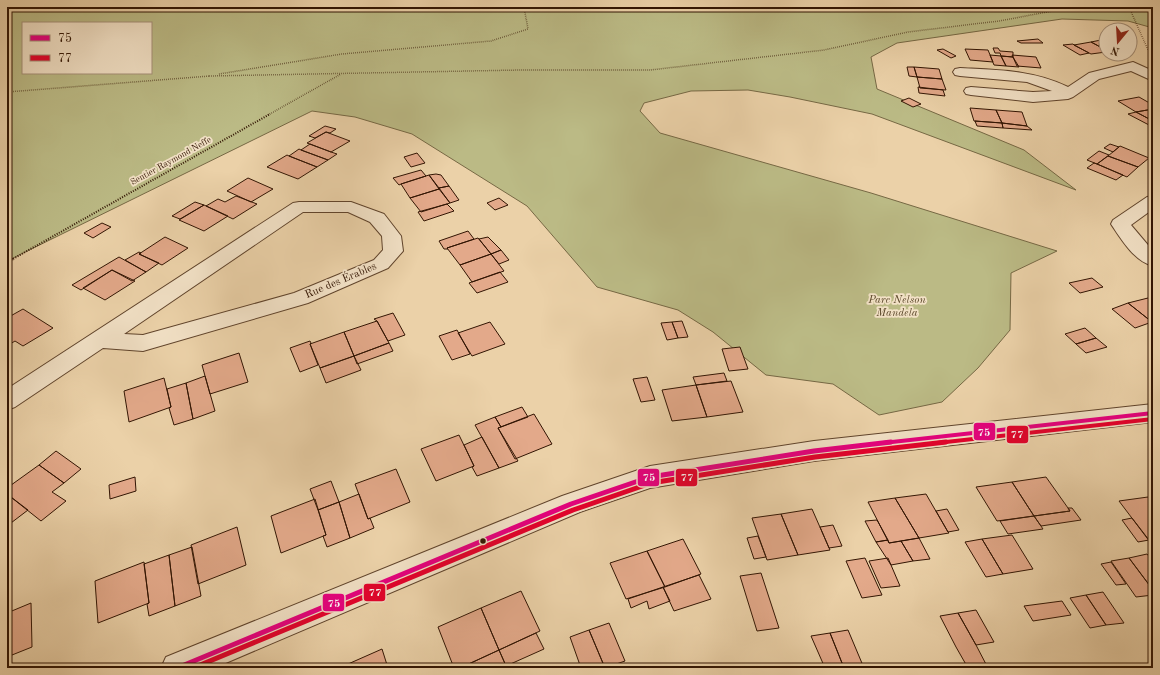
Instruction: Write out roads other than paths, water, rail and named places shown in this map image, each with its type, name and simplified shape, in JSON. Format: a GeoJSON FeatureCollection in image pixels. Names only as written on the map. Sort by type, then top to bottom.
{"type":"FeatureCollection","features":[{"type":"Feature","properties":{"kind":"street"},"geometry":{"type":"LineString","coordinates":[[971,91],[1033,96],[1068,94],[1094,76],[1133,66],[1153,76]]}},
{"type":"Feature","properties":{"kind":"street"},"geometry":{"type":"LineString","coordinates":[[960,72],[1028,78],[1056,86],[1068,94]]}},
{"type":"Feature","properties":{"kind":"street"},"geometry":{"type":"LineString","coordinates":[[1153,201],[1120,224],[1144,254],[1153,260]]}},
{"type":"Feature","properties":{"kind":"street","name":"Rue des Érables"},"geometry":{"type":"LineString","coordinates":[[7,401],[98,340],[299,207],[351,207],[377,218],[391,236],[393,251],[381,264],[301,298],[143,343],[98,340]]}},
{"type":"Feature","properties":{"kind":"street"},"geometry":{"type":"LineString","coordinates":[[177,668],[571,504],[650,477],[814,451],[1153,413]]}},
{"type":"Feature","properties":{"kind":"park label","name":"Parc Nelson Mandela"},"geometry":{"type":"Point","coordinates":[897,306]}}]}
